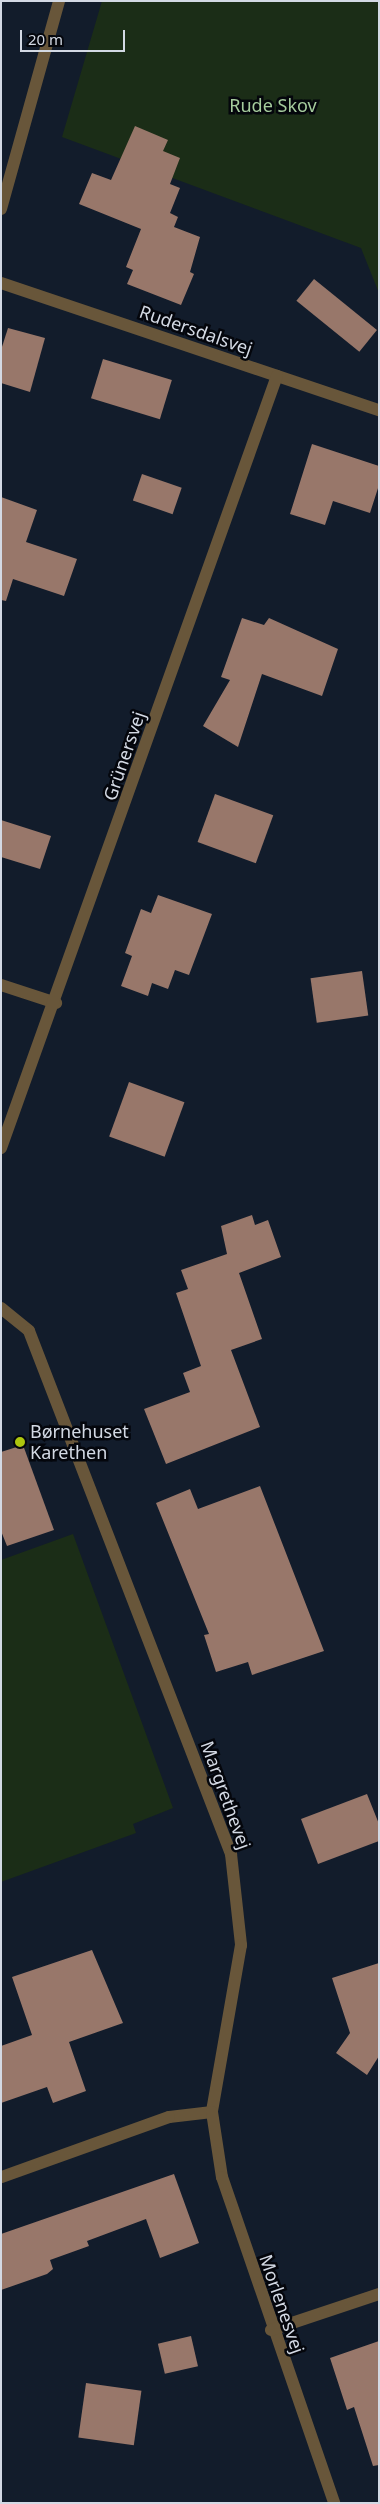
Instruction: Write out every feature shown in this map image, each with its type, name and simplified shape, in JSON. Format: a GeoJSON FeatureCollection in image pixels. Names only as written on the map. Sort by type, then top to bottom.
{"type":"FeatureCollection","features":[{"type":"Feature","properties":{"kind":"street"},"geometry":{"type":"LineString","coordinates":[[1,209],[59,1]]}},
{"type":"Feature","properties":{"kind":"street","name":"Rudersdalsvej"},"geometry":{"type":"LineString","coordinates":[[1,283],[379,410]]}},
{"type":"Feature","properties":{"kind":"street","name":"Grünersvej"},"geometry":{"type":"LineString","coordinates":[[1,1148],[56,1003],[277,376]]}},
{"type":"Feature","properties":{"kind":"street"},"geometry":{"type":"LineString","coordinates":[[1,985],[56,1003]]}},
{"type":"Feature","properties":{"kind":"street","name":"Margrethevej"},"geometry":{"type":"LineString","coordinates":[[1,1308],[29,1331],[231,1854],[241,1945],[212,2112]]}},
{"type":"Feature","properties":{"kind":"street"},"geometry":{"type":"LineString","coordinates":[[1,2178],[169,2117],[212,2112]]}},
{"type":"Feature","properties":{"kind":"street","name":"Morlenesvej"},"geometry":{"type":"LineString","coordinates":[[212,2112],[222,2177],[271,2330],[334,2503]]}},
{"type":"Feature","properties":{"kind":"street"},"geometry":{"type":"LineString","coordinates":[[271,2330],[379,2294]]}},
{"type":"Feature","properties":{"kind":"green space","name":"Rude Skov"},"geometry":{"type":"Polygon","coordinates":[[[102,1],[379,1],[379,293],[361,248],[62,137],[102,1]]]}},
{"type":"Feature","properties":{"kind":"green space"},"geometry":{"type":"Polygon","coordinates":[[[73,1534],[173,1808],[133,1824],[136,1833],[1,1882],[1,1560],[73,1534]]]}},
{"type":"Feature","properties":{"kind":"building"},"geometry":{"type":"Polygon","coordinates":[[[135,126],[168,140],[163,151],[180,158],[170,184],[180,188],[170,213],[178,217],[174,227],[200,237],[190,272],[194,274],[181,305],[127,284],[133,270],[126,267],[141,229],[79,204],[92,173],[111,180],[135,126]]]}},
{"type":"Feature","properties":{"kind":"building"},"geometry":{"type":"Polygon","coordinates":[[[314,279],[377,330],[359,352],[296,301],[314,279]]]}},
{"type":"Feature","properties":{"kind":"building"},"geometry":{"type":"Polygon","coordinates":[[[8,328],[45,338],[30,392],[1,383],[1,350],[8,328]]]}},
{"type":"Feature","properties":{"kind":"building"},"geometry":{"type":"Polygon","coordinates":[[[103,359],[172,380],[160,419],[91,398],[103,359]]]}},
{"type":"Feature","properties":{"kind":"building"},"geometry":{"type":"Polygon","coordinates":[[[312,444],[379,466],[379,485],[370,513],[333,501],[325,525],[290,514],[312,444]]]}},
{"type":"Feature","properties":{"kind":"building"},"geometry":{"type":"Polygon","coordinates":[[[142,474],[182,488],[173,514],[133,500],[142,474]]]}},
{"type":"Feature","properties":{"kind":"building"},"geometry":{"type":"Polygon","coordinates":[[[1,497],[37,510],[26,542],[77,559],[64,596],[13,579],[6,601],[1,600],[1,497]]]}},
{"type":"Feature","properties":{"kind":"building"},"geometry":{"type":"Polygon","coordinates":[[[242,618],[264,625],[269,618],[338,649],[322,696],[262,674],[238,747],[203,726],[230,680],[221,677],[242,618]]]}},
{"type":"Feature","properties":{"kind":"building"},"geometry":{"type":"Polygon","coordinates":[[[215,794],[273,815],[256,863],[198,842],[215,794]]]}},
{"type":"Feature","properties":{"kind":"building"},"geometry":{"type":"Polygon","coordinates":[[[1,820],[51,836],[40,869],[1,857],[1,820]]]}},
{"type":"Feature","properties":{"kind":"building"},"geometry":{"type":"Polygon","coordinates":[[[158,895],[212,914],[189,975],[175,970],[168,989],[152,983],[148,996],[121,986],[132,956],[125,953],[141,909],[151,913],[158,895]]]}},
{"type":"Feature","properties":{"kind":"building"},"geometry":{"type":"Polygon","coordinates":[[[362,971],[368,1016],[317,1023],[311,978],[362,971]]]}},
{"type":"Feature","properties":{"kind":"building"},"geometry":{"type":"Polygon","coordinates":[[[129,1082],[184,1102],[165,1157],[109,1137],[129,1082]]]}},
{"type":"Feature","properties":{"kind":"building"},"geometry":{"type":"Polygon","coordinates":[[[252,1215],[255,1225],[268,1220],[281,1257],[239,1273],[262,1339],[231,1350],[260,1427],[166,1464],[144,1409],[190,1392],[183,1373],[201,1366],[176,1293],[188,1289],[181,1270],[227,1254],[221,1226],[252,1215]]]}},
{"type":"Feature","properties":{"kind":"building"},"geometry":{"type":"Polygon","coordinates":[[[23,1445],[54,1530],[7,1546],[1,1531],[1,1452],[23,1445]]]}},
{"type":"Feature","properties":{"kind":"building"},"geometry":{"type":"Polygon","coordinates":[[[260,1486],[324,1651],[252,1675],[248,1662],[216,1672],[204,1635],[209,1634],[156,1503],[190,1489],[198,1509],[260,1486]]]}},
{"type":"Feature","properties":{"kind":"building"},"geometry":{"type":"Polygon","coordinates":[[[367,1794],[379,1824],[379,1841],[318,1864],[301,1819],[367,1794]]]}},
{"type":"Feature","properties":{"kind":"building"},"geometry":{"type":"Polygon","coordinates":[[[92,1950],[123,2023],[69,2042],[86,2091],[53,2103],[47,2087],[1,2103],[1,2046],[32,2035],[12,1977],[92,1950]]]}},
{"type":"Feature","properties":{"kind":"building"},"geometry":{"type":"Polygon","coordinates":[[[379,1963],[379,2056],[367,2075],[336,2053],[350,2033],[332,1978],[379,1963]]]}},
{"type":"Feature","properties":{"kind":"building"},"geometry":{"type":"Polygon","coordinates":[[[174,2174],[199,2243],[160,2258],[146,2219],[87,2241],[89,2246],[50,2260],[53,2269],[47,2274],[1,2290],[1,2234],[174,2174]]]}},
{"type":"Feature","properties":{"kind":"building"},"geometry":{"type":"Polygon","coordinates":[[[191,2336],[198,2366],[165,2374],[158,2344],[191,2336]]]}},
{"type":"Feature","properties":{"kind":"building"},"geometry":{"type":"Polygon","coordinates":[[[379,2341],[379,2465],[373,2466],[354,2407],[347,2410],[330,2358],[379,2341]]]}},
{"type":"Feature","properties":{"kind":"building"},"geometry":{"type":"Polygon","coordinates":[[[86,2383],[141,2391],[134,2445],[78,2437],[86,2383]]]}},
{"type":"Feature","properties":{"kind":"place","name":"Børnehuset Karethen"},"geometry":{"type":"Point","coordinates":[20,1442]}}]}
